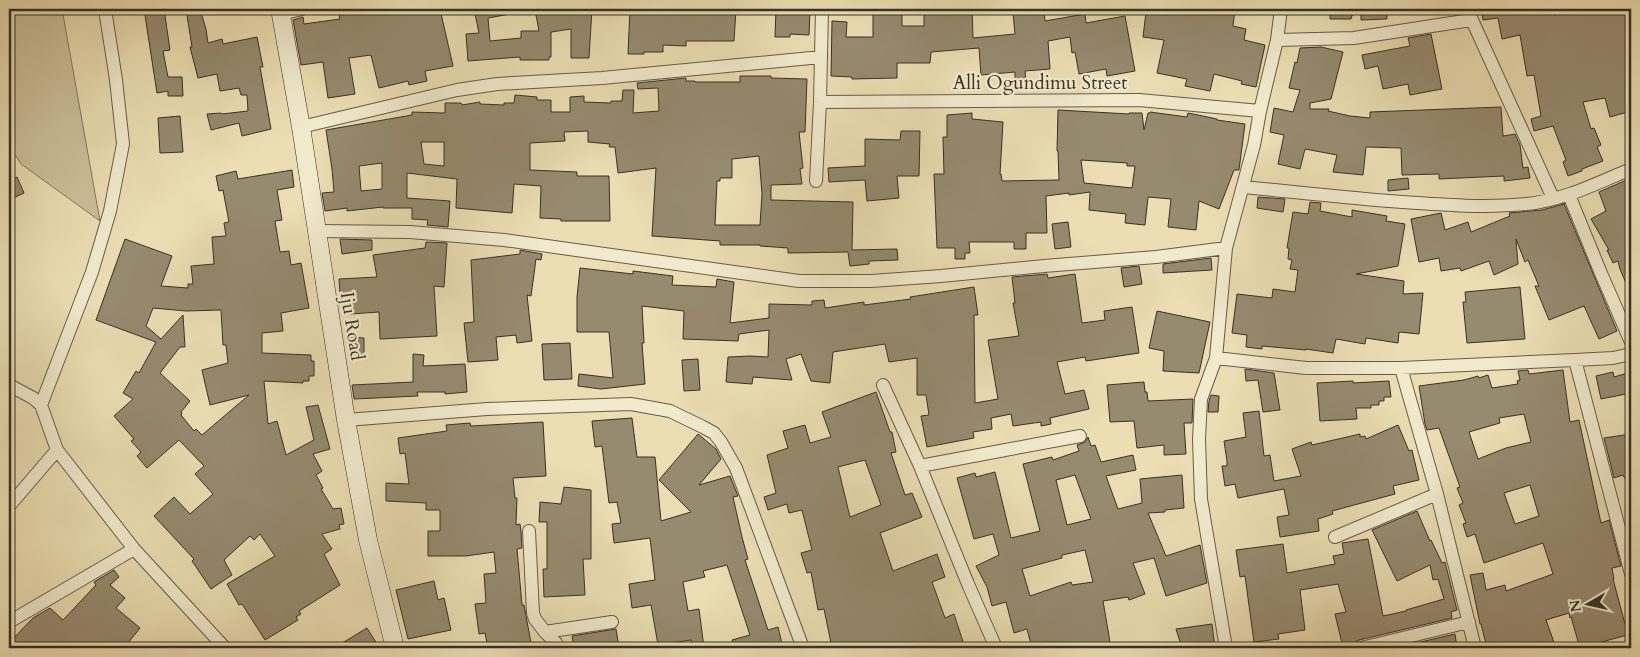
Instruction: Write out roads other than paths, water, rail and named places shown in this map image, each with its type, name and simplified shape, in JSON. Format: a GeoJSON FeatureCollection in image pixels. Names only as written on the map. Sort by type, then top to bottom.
{"type":"FeatureCollection","features":[{"type":"Feature","properties":{"kind":"main road","name":"Iju Road"},"geometry":{"type":"LineString","coordinates":[[280,11],[301,127],[346,420],[368,540],[395,648]]}},
{"type":"Feature","properties":{"kind":"street"},"geometry":{"type":"LineString","coordinates":[[41,405],[92,272],[110,211],[123,144],[116,80],[105,9]]}},
{"type":"Feature","properties":{"kind":"street"},"geometry":{"type":"LineString","coordinates":[[280,11],[302,9]]}},
{"type":"Feature","properties":{"kind":"street"},"geometry":{"type":"LineString","coordinates":[[816,181],[822,9]]}},
{"type":"Feature","properties":{"kind":"street"},"geometry":{"type":"LineString","coordinates":[[1226,648],[1212,572],[1200,489],[1199,439],[1201,399],[1216,358],[1226,248],[1254,145],[1277,40],[1281,9]]}},
{"type":"Feature","properties":{"kind":"street"},"geometry":{"type":"LineString","coordinates":[[1277,40],[1354,38],[1469,14],[1553,198]]}},
{"type":"Feature","properties":{"kind":"street"},"geometry":{"type":"LineString","coordinates":[[301,127],[457,90],[498,84],[602,78],[821,57]]}},
{"type":"Feature","properties":{"kind":"street","name":"Alli Ogundimu Street"},"geometry":{"type":"LineString","coordinates":[[820,102],[1140,100],[1260,111]]}},
{"type":"Feature","properties":{"kind":"street"},"geometry":{"type":"LineString","coordinates":[[1244,187],[1461,207],[1528,204],[1569,195],[1631,169]]}},
{"type":"Feature","properties":{"kind":"street"},"geometry":{"type":"LineString","coordinates":[[1569,195],[1631,342]]}},
{"type":"Feature","properties":{"kind":"street"},"geometry":{"type":"LineString","coordinates":[[317,231],[410,232],[504,240],[799,282],[872,281],[941,276],[1156,257],[1226,248]]}},
{"type":"Feature","properties":{"kind":"street"},"geometry":{"type":"LineString","coordinates":[[1216,358],[1306,368],[1401,368],[1613,358],[1631,354]]}},
{"type":"Feature","properties":{"kind":"street"},"geometry":{"type":"LineString","coordinates":[[1575,360],[1631,574]]}},
{"type":"Feature","properties":{"kind":"street"},"geometry":{"type":"LineString","coordinates":[[1401,368],[1437,494],[1475,648]]}},
{"type":"Feature","properties":{"kind":"street"},"geometry":{"type":"LineString","coordinates":[[9,385],[33,398],[41,405],[57,450],[134,549],[225,648]]}},
{"type":"Feature","properties":{"kind":"street"},"geometry":{"type":"LineString","coordinates":[[882,385],[920,466],[996,648]]}},
{"type":"Feature","properties":{"kind":"street"},"geometry":{"type":"LineString","coordinates":[[346,420],[487,409],[631,404],[670,411],[704,427],[714,433],[736,468],[803,648]]}},
{"type":"Feature","properties":{"kind":"street"},"geometry":{"type":"LineString","coordinates":[[920,466],[1080,436]]}},
{"type":"Feature","properties":{"kind":"street"},"geometry":{"type":"LineString","coordinates":[[9,506],[57,450]]}},
{"type":"Feature","properties":{"kind":"street"},"geometry":{"type":"LineString","coordinates":[[1335,537],[1437,494]]}},
{"type":"Feature","properties":{"kind":"street"},"geometry":{"type":"LineString","coordinates":[[529,531],[533,613],[535,619],[558,648]]}},
{"type":"Feature","properties":{"kind":"street"},"geometry":{"type":"LineString","coordinates":[[9,622],[134,549]]}},
{"type":"Feature","properties":{"kind":"street"},"geometry":{"type":"LineString","coordinates":[[545,632],[612,622]]}},
{"type":"Feature","properties":{"kind":"street"},"geometry":{"type":"LineString","coordinates":[[1361,648],[1470,622]]}}]}
